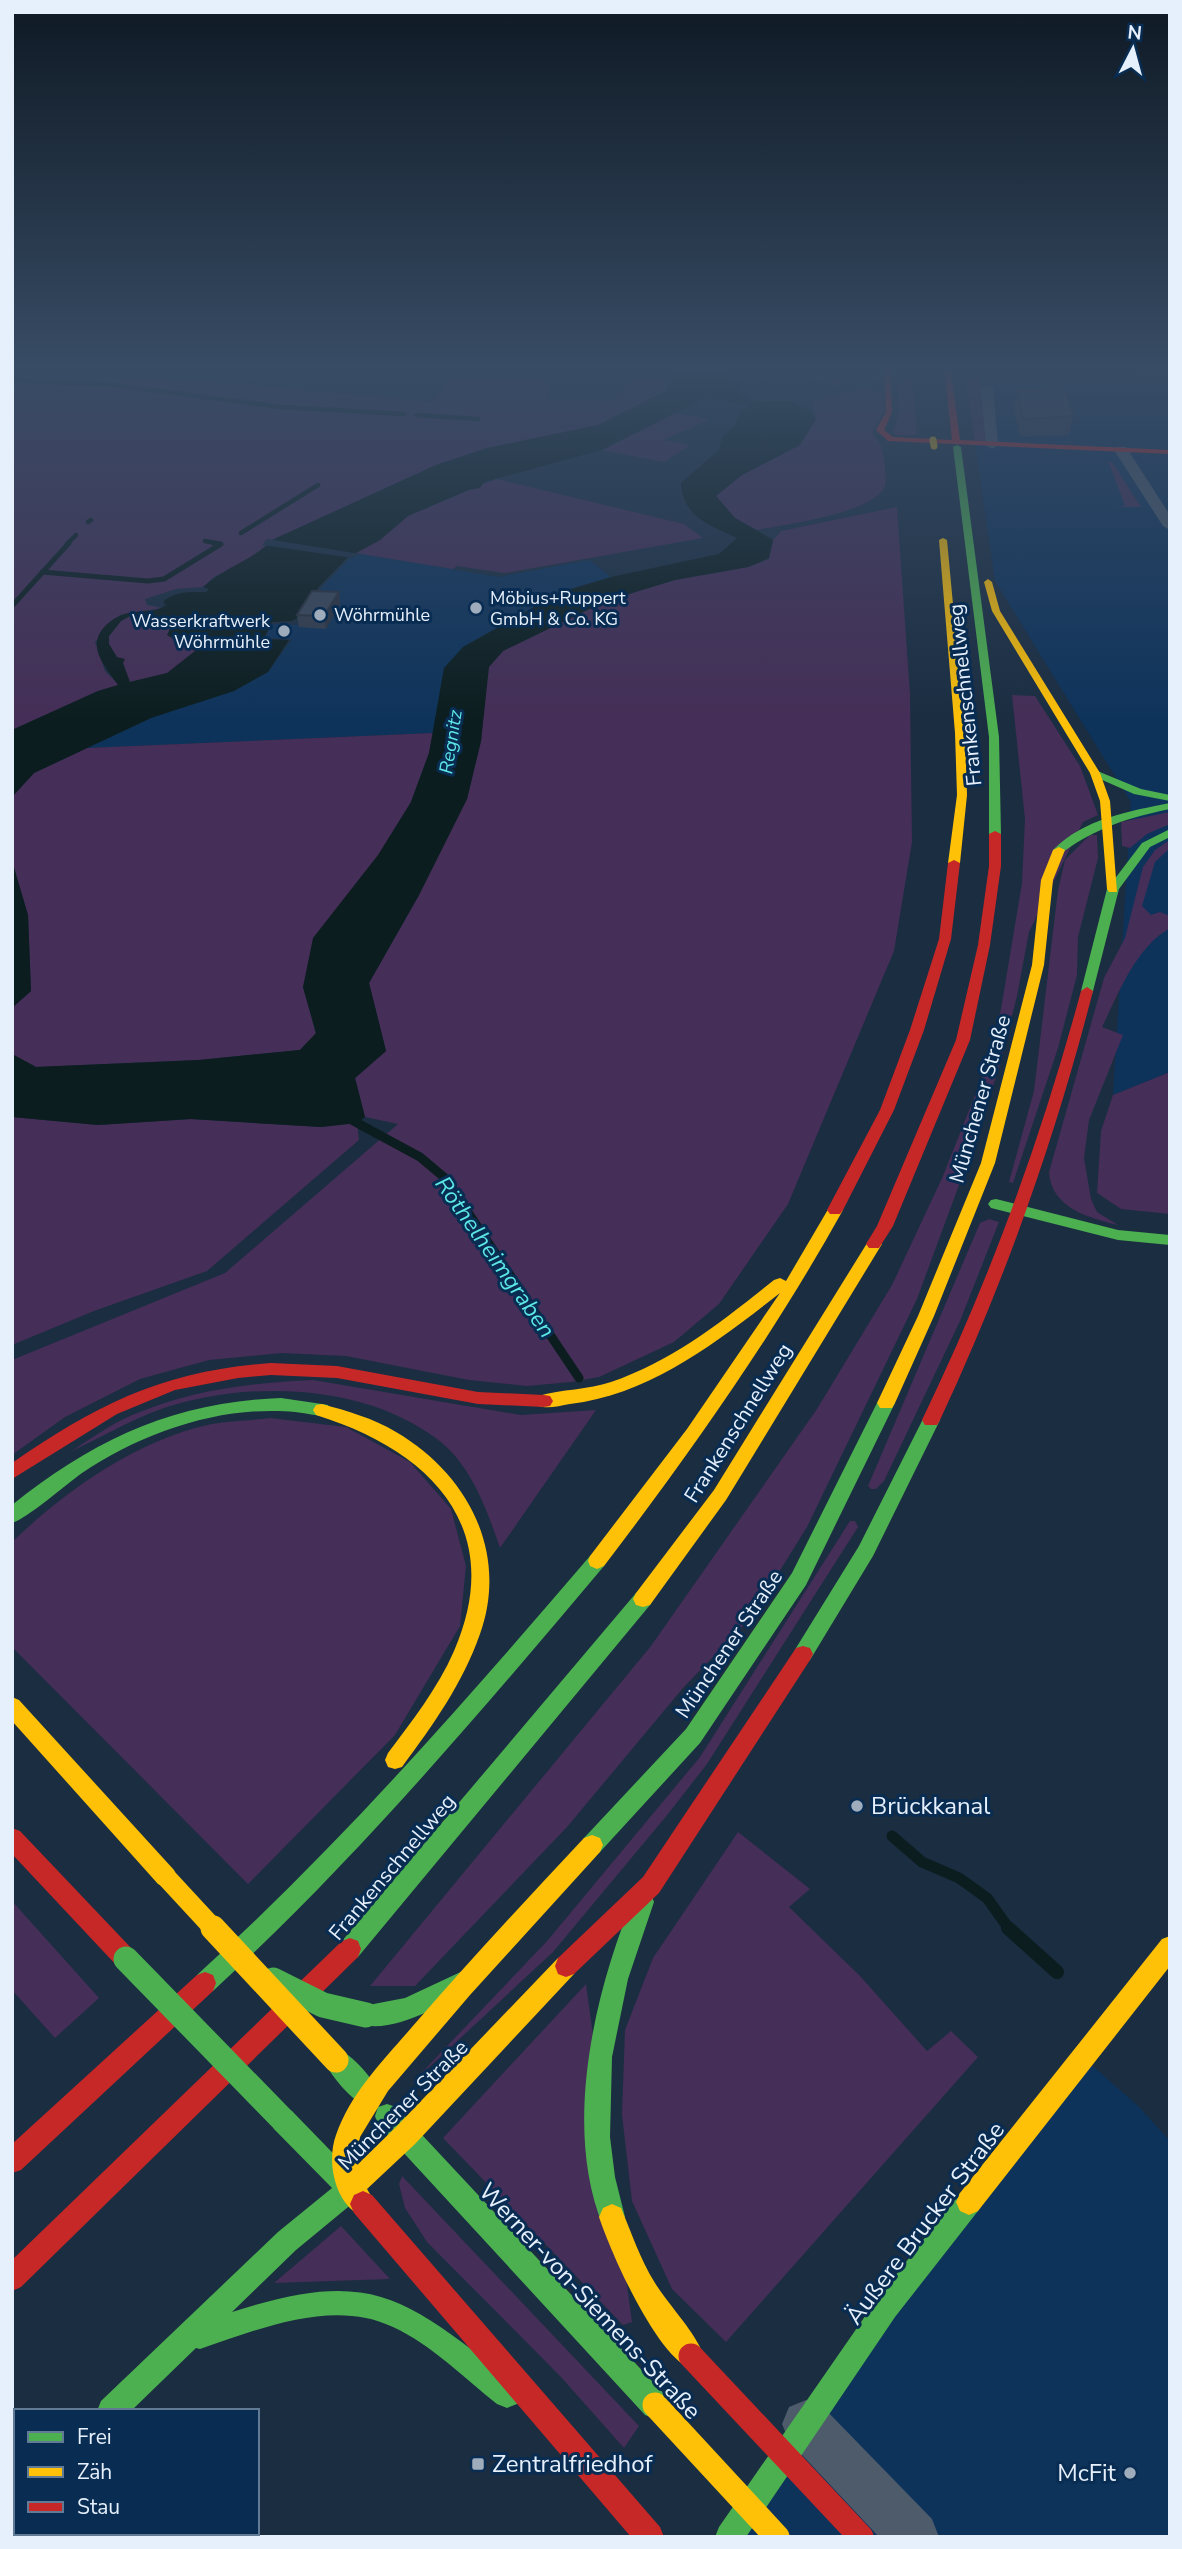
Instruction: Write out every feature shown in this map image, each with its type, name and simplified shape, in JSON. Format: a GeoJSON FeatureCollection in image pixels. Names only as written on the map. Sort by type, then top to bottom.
{"type":"FeatureCollection","features":[{"type":"Feature","properties":{"kind":"main road","name":"Frankenschnellweg"},"geometry":{"type":"LineString","coordinates":[[12,2278],[334,1968],[632,1615],[720,1495],[886,1226],[963,1040],[984,945],[995,866],[994,737],[961,484]]}},
{"type":"Feature","properties":{"kind":"main road","name":"Frankenschnellweg"},"geometry":{"type":"LineString","coordinates":[[12,2161],[274,1922],[483,1695],[584,1578],[678,1456],[807,1263],[887,1110],[917,1030],[945,939],[962,794],[960,733],[942,528]]}},
{"type":"Feature","properties":{"kind":"main road"},"geometry":{"type":"LineString","coordinates":[[970,558],[989,584],[996,611],[1042,692],[1095,773],[1105,801],[1114,889]]}},
{"type":"Feature","properties":{"kind":"main road"},"geometry":{"type":"LineString","coordinates":[[1095,773],[1138,792],[1170,799]]}},
{"type":"Feature","properties":{"kind":"main road","name":"Münchener Straße"},"geometry":{"type":"LineString","coordinates":[[350,2189],[345,2165],[347,2137],[369,2096],[467,1980],[693,1736],[786,1598],[859,1462],[926,1317],[988,1163],[1038,965],[1047,880],[1058,851],[1081,832],[1107,819],[1170,806]]}},
{"type":"Feature","properties":{"kind":"main road","name":"Münchener Straße"},"geometry":{"type":"LineString","coordinates":[[350,2189],[406,2135],[560,1972],[651,1885],[764,1717],[872,1539],[958,1366],[1021,1210],[1071,1054],[1114,889],[1146,845],[1170,832]]}},
{"type":"Feature","properties":{"kind":"main road"},"geometry":{"type":"LineString","coordinates":[[973,1198],[1118,1235],[1170,1240]]}},
{"type":"Feature","properties":{"kind":"main road"},"geometry":{"type":"LineString","coordinates":[[12,1472],[70,1432],[113,1408],[168,1387],[239,1373],[301,1368],[370,1378],[455,1397],[523,1402],[590,1396],[633,1383],[699,1347],[807,1263]]}},
{"type":"Feature","properties":{"kind":"main road"},"geometry":{"type":"LineString","coordinates":[[12,1516],[104,1451],[152,1427],[200,1412],[250,1404],[321,1409],[374,1425],[408,1445],[440,1471],[463,1502],[475,1534],[478,1611],[454,1677],[360,1810],[274,1922]]}},
{"type":"Feature","properties":{"kind":"main road","name":"Werner-von-Siemens-Straße"},"geometry":{"type":"LineString","coordinates":[[12,1706],[166,1877],[778,2537]]}},
{"type":"Feature","properties":{"kind":"main road"},"geometry":{"type":"LineString","coordinates":[[12,1838],[350,2189],[650,2537]]}},
{"type":"Feature","properties":{"kind":"main road"},"geometry":{"type":"LineString","coordinates":[[651,1885],[624,1943],[607,2007],[597,2085],[598,2146],[611,2221],[635,2277],[691,2356],[860,2537]]}},
{"type":"Feature","properties":{"kind":"main road","name":"Äußere Brucker Straße"},"geometry":{"type":"LineString","coordinates":[[729,2537],[886,2308],[1170,1947]]}},
{"type":"Feature","properties":{"kind":"main road"},"geometry":{"type":"LineString","coordinates":[[253,1970],[324,2006],[366,2015],[387,2015],[408,2010],[467,1980]]}},
{"type":"Feature","properties":{"kind":"main road"},"geometry":{"type":"LineString","coordinates":[[113,2409],[188,2340],[287,2241],[350,2189]]}},
{"type":"Feature","properties":{"kind":"main road"},"geometry":{"type":"LineString","coordinates":[[188,2340],[299,2305],[365,2306],[397,2315],[557,2430]]}},
{"type":"Feature","properties":{"kind":"street"},"geometry":{"type":"LineString","coordinates":[[1143,484],[1170,526]]}},
{"type":"Feature","properties":{"kind":"street"},"geometry":{"type":"LineString","coordinates":[[806,2424],[914,2537]]}},
{"type":"Feature","properties":{"kind":"shaded area"},"geometry":{"type":"Polygon","coordinates":[[[12,484],[395,484],[272,540],[255,557],[214,577],[203,587],[176,589],[145,599],[147,605],[162,608],[120,615],[95,642],[105,671],[119,685],[98,691],[12,730],[12,484]]]}},
{"type":"Feature","properties":{"kind":"shaded area"},"geometry":{"type":"Polygon","coordinates":[[[484,484],[517,484],[684,524],[703,538],[505,573],[457,566],[453,569],[355,553],[380,540],[408,516],[484,484]]]}},
{"type":"Feature","properties":{"kind":"shaded area"},"geometry":{"type":"Polygon","coordinates":[[[731,484],[885,484],[875,497],[862,505],[806,521],[757,530],[735,518],[716,496],[731,484]]]}},
{"type":"Feature","properties":{"kind":"shaded area"},"geometry":{"type":"Polygon","coordinates":[[[981,484],[1170,484],[1170,1072],[1113,1095],[1131,802],[995,581],[981,484]]]}},
{"type":"Feature","properties":{"kind":"shaded area"},"geometry":{"type":"Polygon","coordinates":[[[1117,484],[1126,484],[1141,507],[1114,507],[1125,506],[1117,484]]]}},
{"type":"Feature","properties":{"kind":"shaded area"},"geometry":{"type":"Polygon","coordinates":[[[897,507],[910,694],[912,842],[894,951],[788,1204],[719,1304],[674,1342],[599,1377],[571,1382],[527,1386],[469,1380],[346,1356],[281,1353],[209,1360],[140,1379],[65,1417],[12,1455],[12,1360],[225,1273],[398,1124],[365,1117],[355,1078],[386,1051],[369,983],[419,895],[467,799],[481,741],[488,667],[503,651],[606,601],[675,580],[748,567],[769,559],[773,540],[781,531],[897,507]]]}},
{"type":"Feature","properties":{"kind":"shaded area"},"geometry":{"type":"Polygon","coordinates":[[[355,553],[499,577],[589,560],[611,577],[561,592],[463,648],[444,668],[433,733],[87,748],[151,718],[268,672],[292,639],[264,638],[273,624],[300,625],[321,588],[355,553]]]}},
{"type":"Feature","properties":{"kind":"shaded area"},"geometry":{"type":"Polygon","coordinates":[[[132,615],[165,618],[183,642],[196,651],[168,673],[129,682],[109,644],[109,636],[121,621],[132,615]]]}},
{"type":"Feature","properties":{"kind":"shaded area"},"geometry":{"type":"Polygon","coordinates":[[[1012,695],[1035,696],[1080,766],[1098,815],[1083,822],[1029,932],[1017,996],[998,1071],[917,1299],[807,1527],[754,1612],[683,1688],[567,1827],[415,1986],[370,1986],[651,1646],[817,1409],[892,1285],[943,1176],[987,1065],[1001,1009],[1022,883],[1025,819],[1012,695]]]}},
{"type":"Feature","properties":{"kind":"shaded area"},"geometry":{"type":"Polygon","coordinates":[[[433,733],[429,753],[411,802],[303,987],[316,1034],[300,1050],[199,1060],[36,1067],[12,1054],[12,1008],[31,991],[28,915],[12,861],[12,797],[34,773],[87,748],[433,733]]]}},
{"type":"Feature","properties":{"kind":"shaded area"},"geometry":{"type":"Polygon","coordinates":[[[1170,812],[1170,824],[1147,834],[1130,848],[1122,846],[1121,822],[1170,812]]]}},
{"type":"Feature","properties":{"kind":"shaded area"},"geometry":{"type":"Polygon","coordinates":[[[1090,835],[1097,835],[1098,858],[1078,937],[1077,975],[1058,1048],[1013,1183],[1009,1182],[1034,1091],[1058,890],[1065,860],[1090,835]]]}},
{"type":"Feature","properties":{"kind":"shaded area"},"geometry":{"type":"Polygon","coordinates":[[[1170,840],[1170,848],[1155,862],[1142,906],[1151,915],[1160,912],[1170,916],[1170,928],[1147,947],[1129,972],[1102,1027],[1123,1035],[1089,1120],[1084,1158],[1091,1199],[1097,1212],[1118,1225],[1084,1215],[1064,1203],[1051,1184],[1049,1172],[1104,978],[1125,938],[1143,867],[1155,850],[1170,840]]]}},
{"type":"Feature","properties":{"kind":"shaded area"},"geometry":{"type":"Polygon","coordinates":[[[1170,1072],[1170,1214],[1121,1209],[1097,1193],[1101,1131],[1113,1095],[1170,1072]]]}},
{"type":"Feature","properties":{"kind":"shaded area"},"geometry":{"type":"Polygon","coordinates":[[[12,1117],[98,1125],[191,1119],[321,1127],[357,1123],[359,1140],[207,1271],[94,1311],[12,1345],[12,1117]]]}},
{"type":"Feature","properties":{"kind":"shaded area"},"geometry":{"type":"Polygon","coordinates":[[[989,1219],[999,1222],[960,1321],[884,1481],[876,1489],[871,1489],[868,1486],[980,1223],[989,1219]]]}},
{"type":"Feature","properties":{"kind":"shaded area"},"geometry":{"type":"Polygon","coordinates":[[[313,1380],[521,1415],[596,1410],[500,1548],[476,1489],[449,1449],[407,1420],[340,1397],[267,1391],[195,1400],[149,1413],[70,1452],[122,1420],[175,1400],[220,1389],[313,1380]]]}},
{"type":"Feature","properties":{"kind":"shaded area"},"geometry":{"type":"Polygon","coordinates":[[[270,1418],[346,1427],[410,1462],[451,1509],[466,1566],[460,1626],[395,1735],[248,1884],[12,1647],[12,1542],[74,1490],[144,1447],[204,1426],[270,1418]]]}},
{"type":"Feature","properties":{"kind":"shaded area"},"geometry":{"type":"Polygon","coordinates":[[[850,1521],[855,1521],[858,1527],[707,1764],[668,1814],[553,1952],[410,2085],[548,1940],[700,1757],[850,1521]]]}},
{"type":"Feature","properties":{"kind":"shaded area"},"geometry":{"type":"Polygon","coordinates":[[[738,1832],[810,1889],[789,1907],[860,1976],[927,2051],[951,2031],[978,2057],[726,2342],[672,2289],[632,2201],[622,2115],[625,2030],[653,1958],[738,1832]]]}},
{"type":"Feature","properties":{"kind":"shaded area"},"geometry":{"type":"Polygon","coordinates":[[[12,1901],[99,1998],[55,2038],[12,1990],[12,1901]]]}},
{"type":"Feature","properties":{"kind":"shaded area"},"geometry":{"type":"Polygon","coordinates":[[[586,1984],[632,2322],[623,2325],[443,2138],[586,1984]]]}},
{"type":"Feature","properties":{"kind":"shaded area"},"geometry":{"type":"Polygon","coordinates":[[[1088,2062],[1138,2106],[1170,2141],[1170,2537],[727,2537],[1088,2062]]]}},
{"type":"Feature","properties":{"kind":"shaded area"},"geometry":{"type":"Polygon","coordinates":[[[402,2176],[639,2426],[624,2448],[560,2376],[427,2242],[405,2208],[399,2184],[402,2176]]]}},
{"type":"Feature","properties":{"kind":"shaded area"},"geometry":{"type":"Polygon","coordinates":[[[341,2226],[390,2279],[274,2283],[341,2226]]]}},
{"type":"Feature","properties":{"kind":"water"},"geometry":{"type":"Polygon","coordinates":[[[395,484],[483,484],[480,488],[468,490],[408,516],[380,540],[347,558],[318,588],[302,615],[292,621],[272,622],[264,639],[289,640],[268,672],[234,691],[151,718],[34,773],[12,797],[12,730],[98,691],[118,685],[99,656],[97,648],[100,633],[106,625],[127,613],[159,609],[166,605],[163,602],[167,598],[177,594],[206,592],[209,589],[203,587],[272,540],[395,484]],[[132,615],[121,621],[109,636],[109,644],[117,657],[125,659],[123,663],[130,682],[167,673],[195,651],[167,635],[172,624],[165,618],[132,615]]]}},
{"type":"Feature","properties":{"kind":"water","name":"Regnitz"},"geometry":{"type":"Polygon","coordinates":[[[681,484],[731,484],[716,496],[735,518],[773,540],[769,558],[748,567],[675,580],[606,601],[503,651],[489,667],[481,741],[467,799],[419,895],[369,983],[386,1051],[355,1078],[365,1117],[357,1123],[321,1127],[191,1119],[98,1125],[12,1117],[12,1054],[36,1067],[199,1060],[300,1050],[316,1033],[303,987],[313,938],[378,855],[411,802],[429,753],[444,668],[463,647],[561,592],[611,577],[719,554],[737,538],[699,518],[692,512],[683,495],[681,484]]]}},
{"type":"Feature","properties":{"kind":"water"},"geometry":{"type":"Polygon","coordinates":[[[12,861],[28,915],[31,991],[12,1008],[12,861]]]}},
{"type":"Feature","properties":{"kind":"pier"},"geometry":{"type":"Polygon","coordinates":[[[267,539],[361,554],[352,558],[262,545],[267,539]]]}},
{"type":"Feature","properties":{"kind":"building"},"geometry":{"type":"Polygon","coordinates":[[[312,591],[339,592],[324,616],[297,615],[312,591]]]}},
{"type":"Feature","properties":{"kind":"waterway"},"geometry":{"type":"LineString","coordinates":[[241,533],[318,485]]}},
{"type":"Feature","properties":{"kind":"waterway"},"geometry":{"type":"LineString","coordinates":[[67,544],[76,535]]}},
{"type":"Feature","properties":{"kind":"waterway"},"geometry":{"type":"LineString","coordinates":[[205,541],[218,544]]}},
{"type":"Feature","properties":{"kind":"waterway"},"geometry":{"type":"LineString","coordinates":[[43,572],[69,543]]}},
{"type":"Feature","properties":{"kind":"waterway"},"geometry":{"type":"LineString","coordinates":[[43,572],[148,581],[164,579],[221,544],[218,544]]}},
{"type":"Feature","properties":{"kind":"waterway"},"geometry":{"type":"LineString","coordinates":[[12,606],[43,572]]}},
{"type":"Feature","properties":{"kind":"waterway","name":"Röthelheimgraben"},"geometry":{"type":"LineString","coordinates":[[348,1118],[420,1157],[445,1178],[579,1378]]}},
{"type":"Feature","properties":{"kind":"waterway","name":"Röthelheimgraben"},"geometry":{"type":"LineString","coordinates":[[892,1836],[922,1862],[959,1878],[987,1898],[1010,1929]]}},
{"type":"Feature","properties":{"kind":"waterway","name":"Röthelheimgraben"},"geometry":{"type":"LineString","coordinates":[[1010,1929],[1057,1972]]}},
{"type":"Feature","properties":{"kind":"traffic: fast"},"geometry":{"type":"LineString","coordinates":[[962,484],[994,737],[995,834]]}},
{"type":"Feature","properties":{"kind":"traffic: fast"},"geometry":{"type":"LineString","coordinates":[[1095,773],[1138,792],[1170,798]]}},
{"type":"Feature","properties":{"kind":"traffic: fast"},"geometry":{"type":"LineString","coordinates":[[1059,850],[1098,825],[1138,812],[1170,806]]}},
{"type":"Feature","properties":{"kind":"traffic: fast"},"geometry":{"type":"LineString","coordinates":[[1087,991],[1113,889],[1146,845],[1170,832]]}},
{"type":"Feature","properties":{"kind":"traffic: fast"},"geometry":{"type":"LineString","coordinates":[[996,1204],[1118,1235],[1170,1240]]}},
{"type":"Feature","properties":{"kind":"traffic: fast"},"geometry":{"type":"LineString","coordinates":[[592,1845],[693,1736],[799,1579],[886,1403]]}},
{"type":"Feature","properties":{"kind":"traffic: fast"},"geometry":{"type":"LineString","coordinates":[[12,1516],[79,1466],[156,1427],[197,1414],[239,1406],[281,1404],[322,1410]]}},
{"type":"Feature","properties":{"kind":"traffic: fast"},"geometry":{"type":"LineString","coordinates":[[803,1654],[866,1551],[931,1420]]}},
{"type":"Feature","properties":{"kind":"traffic: fast"},"geometry":{"type":"LineString","coordinates":[[205,1983],[273,1921],[483,1695],[597,1561]]}},
{"type":"Feature","properties":{"kind":"traffic: fast"},"geometry":{"type":"LineString","coordinates":[[350,1949],[643,1599]]}},
{"type":"Feature","properties":{"kind":"traffic: fast"},"geometry":{"type":"LineString","coordinates":[[612,2217],[602,2177],[598,2137],[600,2057],[616,1979],[643,1902]]}},
{"type":"Feature","properties":{"kind":"traffic: fast"},"geometry":{"type":"LineString","coordinates":[[126,1959],[283,2120]]}},
{"type":"Feature","properties":{"kind":"traffic: fast"},"geometry":{"type":"LineString","coordinates":[[273,1980],[323,2005],[366,2015]]}},
{"type":"Feature","properties":{"kind":"traffic: fast"},"geometry":{"type":"LineString","coordinates":[[366,2015],[406,2009],[467,1980]]}},
{"type":"Feature","properties":{"kind":"traffic: fast"},"geometry":{"type":"LineString","coordinates":[[336,2060],[369,2096]]}},
{"type":"Feature","properties":{"kind":"traffic: fast"},"geometry":{"type":"LineString","coordinates":[[387,2116],[655,2405]]}},
{"type":"Feature","properties":{"kind":"traffic: fast"},"geometry":{"type":"LineString","coordinates":[[113,2409],[287,2241],[350,2189],[283,2120]]}},
{"type":"Feature","properties":{"kind":"traffic: fast"},"geometry":{"type":"LineString","coordinates":[[729,2537],[886,2308],[969,2202]]}},
{"type":"Feature","properties":{"kind":"traffic: fast"},"geometry":{"type":"LineString","coordinates":[[200,2336],[299,2307],[324,2303],[374,2306],[398,2315],[427,2332],[507,2394]]}},
{"type":"Feature","properties":{"kind":"traffic: slow"},"geometry":{"type":"LineString","coordinates":[[943,540],[960,733],[962,795],[954,863]]}},
{"type":"Feature","properties":{"kind":"traffic: slow"},"geometry":{"type":"LineString","coordinates":[[988,582],[996,611],[1095,773],[1105,801],[1113,889]]}},
{"type":"Feature","properties":{"kind":"traffic: slow"},"geometry":{"type":"LineString","coordinates":[[886,1403],[926,1316],[988,1163],[1038,965],[1047,880],[1059,850]]}},
{"type":"Feature","properties":{"kind":"traffic: slow"},"geometry":{"type":"LineString","coordinates":[[597,1561],[724,1391],[782,1302],[835,1210]]}},
{"type":"Feature","properties":{"kind":"traffic: slow"},"geometry":{"type":"LineString","coordinates":[[643,1599],[720,1495],[874,1244]]}},
{"type":"Feature","properties":{"kind":"traffic: slow"},"geometry":{"type":"LineString","coordinates":[[544,1401],[579,1397],[642,1377],[698,1345],[780,1284]]}},
{"type":"Feature","properties":{"kind":"traffic: slow"},"geometry":{"type":"LineString","coordinates":[[322,1410],[389,1436],[418,1455],[443,1479],[463,1507],[476,1538],[481,1573],[477,1611],[464,1652],[444,1690],[395,1760]]}},
{"type":"Feature","properties":{"kind":"traffic: slow"},"geometry":{"type":"LineString","coordinates":[[12,1706],[166,1877]]}},
{"type":"Feature","properties":{"kind":"traffic: slow"},"geometry":{"type":"LineString","coordinates":[[363,2204],[349,2181],[344,2153],[348,2135],[362,2108],[462,1987],[592,1845]]}},
{"type":"Feature","properties":{"kind":"traffic: slow"},"geometry":{"type":"LineString","coordinates":[[166,1877],[336,2060]]}},
{"type":"Feature","properties":{"kind":"traffic: slow"},"geometry":{"type":"LineString","coordinates":[[969,2202],[1170,1947]]}},
{"type":"Feature","properties":{"kind":"traffic: slow"},"geometry":{"type":"LineString","coordinates":[[350,2189],[406,2135],[566,1966]]}},
{"type":"Feature","properties":{"kind":"traffic: slow"},"geometry":{"type":"LineString","coordinates":[[612,2217],[635,2274],[691,2356]]}},
{"type":"Feature","properties":{"kind":"traffic: slow"},"geometry":{"type":"LineString","coordinates":[[655,2405],[777,2537]]}},
{"type":"Feature","properties":{"kind":"traffic: jam"},"geometry":{"type":"LineString","coordinates":[[874,1244],[885,1226],[963,1040],[984,945],[995,866],[995,834]]}},
{"type":"Feature","properties":{"kind":"traffic: jam"},"geometry":{"type":"LineString","coordinates":[[835,1210],[887,1110],[917,1030],[945,939],[954,863]]}},
{"type":"Feature","properties":{"kind":"traffic: jam"},"geometry":{"type":"LineString","coordinates":[[931,1420],[979,1316],[1021,1209],[1057,1101],[1087,991]]}},
{"type":"Feature","properties":{"kind":"traffic: jam"},"geometry":{"type":"LineString","coordinates":[[12,1472],[98,1416],[142,1395],[205,1377],[238,1372],[271,1369],[337,1372],[478,1398],[544,1401]]}},
{"type":"Feature","properties":{"kind":"traffic: jam"},"geometry":{"type":"LineString","coordinates":[[566,1966],[651,1885],[803,1654]]}},
{"type":"Feature","properties":{"kind":"traffic: jam"},"geometry":{"type":"LineString","coordinates":[[12,1838],[126,1959]]}},
{"type":"Feature","properties":{"kind":"traffic: jam"},"geometry":{"type":"LineString","coordinates":[[12,2278],[350,1949]]}},
{"type":"Feature","properties":{"kind":"traffic: jam"},"geometry":{"type":"LineString","coordinates":[[12,2161],[205,1983]]}},
{"type":"Feature","properties":{"kind":"traffic: jam"},"geometry":{"type":"LineString","coordinates":[[363,2204],[650,2537]]}},
{"type":"Feature","properties":{"kind":"traffic: jam"},"geometry":{"type":"LineString","coordinates":[[691,2356],[861,2537]]}},
{"type":"Feature","properties":{"kind":"place","name":"Möbius+Ruppert GmbH & Co. KG"},"geometry":{"type":"Point","coordinates":[476,608]}},
{"type":"Feature","properties":{"kind":"place","name":"Wöhrmühle"},"geometry":{"type":"Point","coordinates":[320,615]}},
{"type":"Feature","properties":{"kind":"place","name":"Wasserkraftwerk Wöhrmühle"},"geometry":{"type":"Point","coordinates":[284,631]}},
{"type":"Feature","properties":{"kind":"place","name":"Brückkanal"},"geometry":{"type":"Point","coordinates":[857,1806]}},
{"type":"Feature","properties":{"kind":"place","name":"Zentralfriedhof"},"geometry":{"type":"Point","coordinates":[478,2464]}},
{"type":"Feature","properties":{"kind":"place","name":"McFit"},"geometry":{"type":"Point","coordinates":[1130,2473]}}]}
